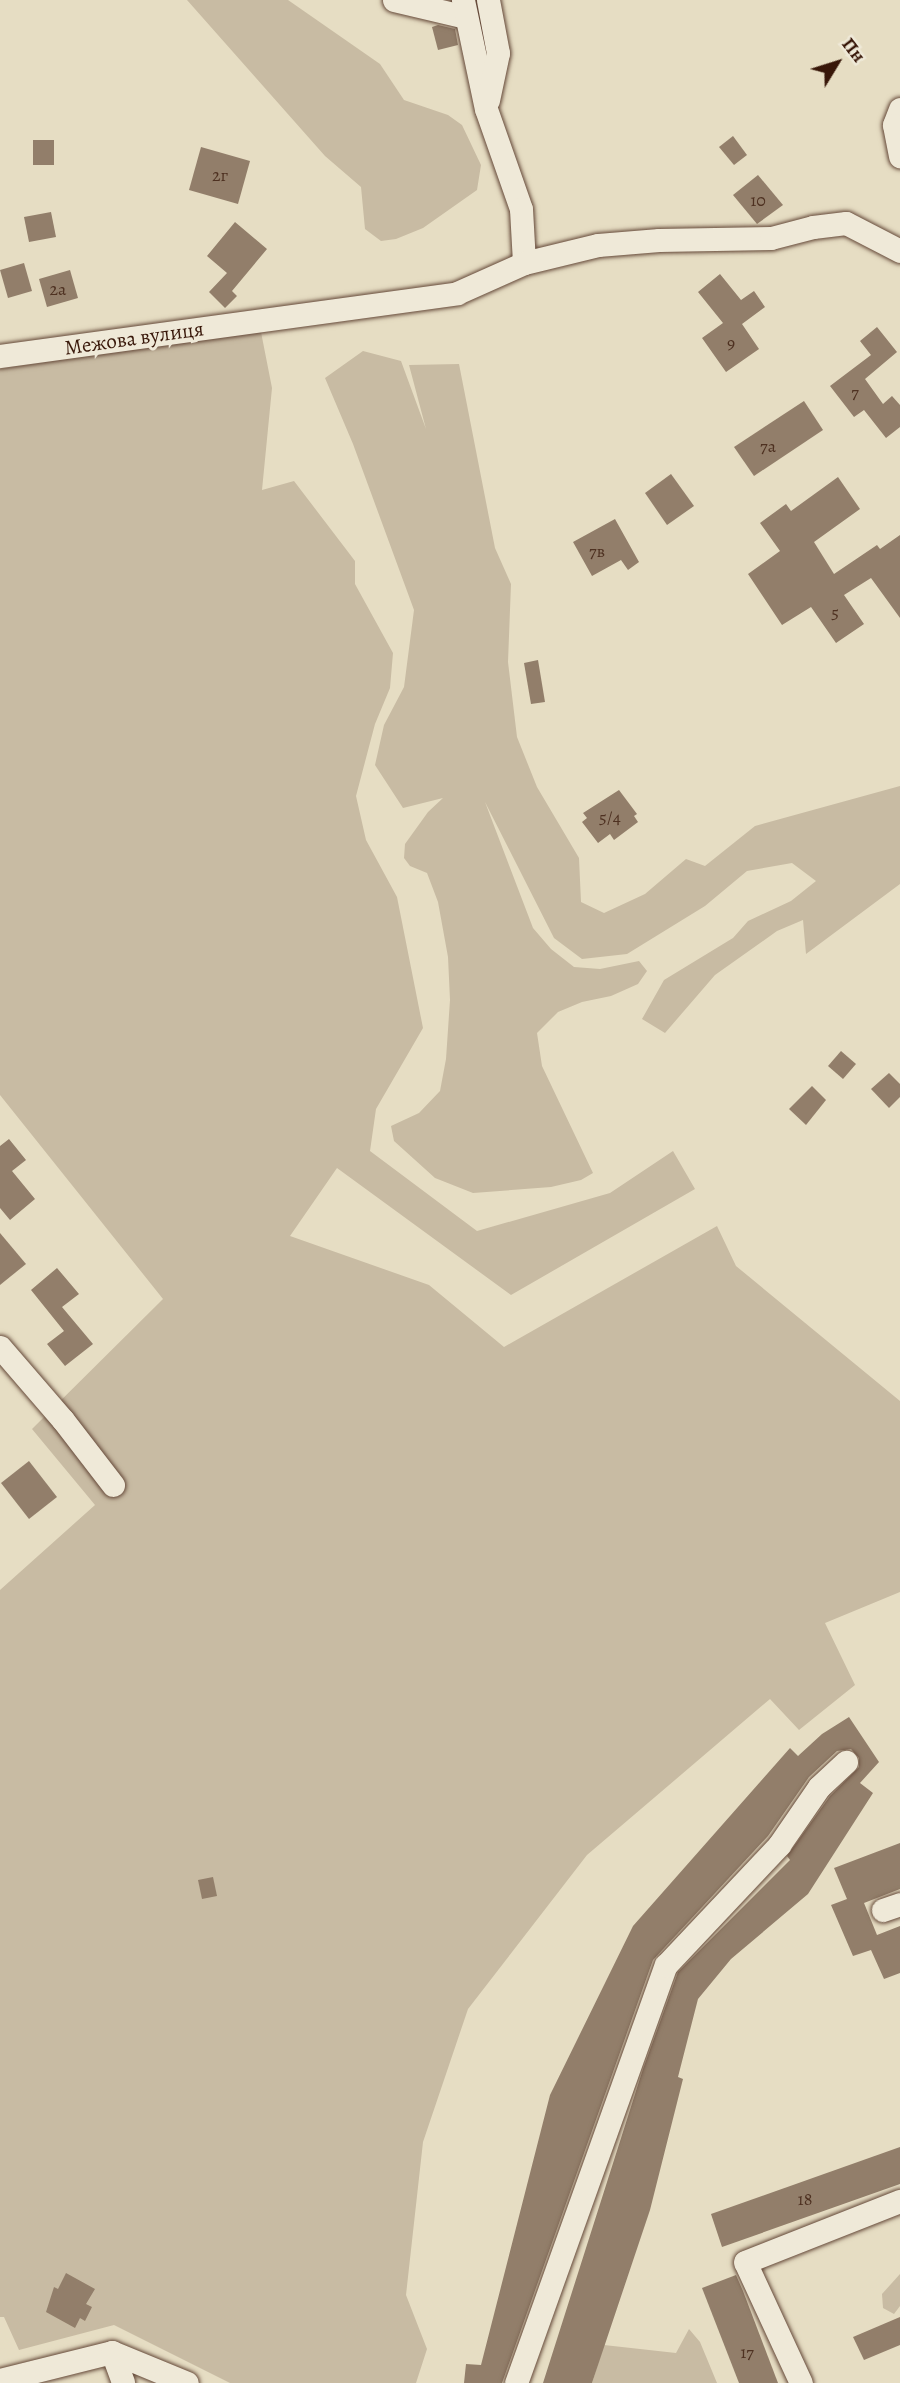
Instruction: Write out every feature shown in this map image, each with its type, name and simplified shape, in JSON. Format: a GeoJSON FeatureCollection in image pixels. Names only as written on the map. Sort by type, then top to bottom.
{"type":"FeatureCollection","features":[{"type":"Feature","properties":{"kind":"street"},"geometry":{"type":"LineString","coordinates":[[394,0],[465,8],[486,109],[521,209],[524,263]]}},
{"type":"Feature","properties":{"kind":"street"},"geometry":{"type":"LineString","coordinates":[[486,109],[498,53],[488,0]]}},
{"type":"Feature","properties":{"kind":"street"},"geometry":{"type":"LineString","coordinates":[[900,109],[894,125],[900,156]]}},
{"type":"Feature","properties":{"kind":"street","name":"Межова вулиця"},"geometry":{"type":"LineString","coordinates":[[0,356],[457,293],[524,263],[598,245],[659,240],[771,238],[813,227],[846,223],[900,251]]}},
{"type":"Feature","properties":{"kind":"street"},"geometry":{"type":"LineString","coordinates":[[0,1347],[63,1420],[113,1485]]}},
{"type":"Feature","properties":{"kind":"street"},"geometry":{"type":"LineString","coordinates":[[516,2383],[666,1965],[779,1845],[819,1787],[846,1762]]}},
{"type":"Feature","properties":{"kind":"street"},"geometry":{"type":"LineString","coordinates":[[801,2383],[745,2262],[900,2201]]}},
{"type":"Feature","properties":{"kind":"street"},"geometry":{"type":"LineString","coordinates":[[112,2352],[123,2383]]}},
{"type":"Feature","properties":{"kind":"street"},"geometry":{"type":"LineString","coordinates":[[0,2380],[112,2352],[187,2383]]}},
{"type":"Feature","properties":{"kind":"shaded area"},"geometry":{"type":"Polygon","coordinates":[[[187,0],[288,0],[380,64],[404,100],[448,115],[462,125],[481,165],[477,190],[423,228],[396,239],[381,241],[365,229],[361,187],[325,156],[187,0]]]}},
{"type":"Feature","properties":{"kind":"shaded area"},"geometry":{"type":"Polygon","coordinates":[[[261,332],[272,388],[262,490],[294,481],[355,561],[355,584],[393,653],[390,688],[375,724],[356,796],[366,840],[397,897],[423,1028],[376,1109],[370,1151],[477,1231],[610,1193],[673,1151],[695,1189],[511,1295],[337,1168],[290,1236],[429,1285],[504,1347],[717,1226],[736,1266],[900,1401],[900,1592],[825,1623],[855,1685],[799,1730],[770,1699],[587,1855],[468,2009],[423,2142],[406,2295],[427,2349],[416,2383],[230,2383],[114,2325],[19,2350],[4,2317],[0,2317],[0,1590],[95,1505],[32,1429],[163,1299],[0,1095],[0,369],[261,332]]]}},
{"type":"Feature","properties":{"kind":"shaded area"},"geometry":{"type":"Polygon","coordinates":[[[363,351],[401,361],[426,429],[409,365],[459,364],[495,548],[511,584],[508,662],[517,737],[537,787],[579,858],[581,902],[604,913],[645,894],[686,859],[705,866],[755,826],[900,786],[900,884],[806,954],[803,920],[777,931],[715,975],[665,1033],[642,1019],[664,980],[733,938],[748,921],[791,901],[816,881],[792,863],[747,871],[705,906],[627,954],[582,959],[554,938],[485,802],[533,928],[551,949],[574,967],[600,969],[639,961],[647,971],[638,984],[611,996],[582,1002],[558,1012],[537,1033],[542,1066],[593,1173],[581,1180],[551,1187],[473,1193],[435,1178],[394,1141],[391,1126],[419,1113],[440,1091],[446,1059],[450,1000],[448,957],[438,902],[427,873],[410,866],[404,858],[405,844],[428,812],[443,798],[403,808],[375,765],[384,725],[404,687],[414,610],[353,444],[325,378],[363,351]]]}},
{"type":"Feature","properties":{"kind":"shaded area"},"geometry":{"type":"Polygon","coordinates":[[[900,2274],[900,2306],[894,2314],[883,2308],[882,2294],[900,2274]]]}},
{"type":"Feature","properties":{"kind":"shaded area"},"geometry":{"type":"Polygon","coordinates":[[[689,2329],[700,2342],[717,2383],[592,2383],[604,2345],[676,2353],[689,2329]]]}},
{"type":"Feature","properties":{"kind":"building"},"geometry":{"type":"Polygon","coordinates":[[[438,25],[455,29],[458,45],[438,50],[432,27],[438,25]]]}},
{"type":"Feature","properties":{"kind":"building"},"geometry":{"type":"Polygon","coordinates":[[[733,136],[747,155],[734,165],[719,147],[733,136]]]}},
{"type":"Feature","properties":{"kind":"building"},"geometry":{"type":"Polygon","coordinates":[[[33,140],[54,140],[54,165],[33,165],[33,140]]]}},
{"type":"Feature","properties":{"kind":"building"},"geometry":{"type":"Polygon","coordinates":[[[201,147],[250,161],[238,204],[189,190],[201,147]]]}},
{"type":"Feature","properties":{"kind":"building"},"geometry":{"type":"Polygon","coordinates":[[[758,175],[783,205],[757,224],[733,195],[758,175]]]}},
{"type":"Feature","properties":{"kind":"building"},"geometry":{"type":"Polygon","coordinates":[[[51,212],[56,237],[29,242],[24,217],[51,212]]]}},
{"type":"Feature","properties":{"kind":"building"},"geometry":{"type":"Polygon","coordinates":[[[235,222],[267,249],[232,291],[237,296],[225,308],[209,292],[227,273],[207,256],[235,222]]]}},
{"type":"Feature","properties":{"kind":"building"},"geometry":{"type":"Polygon","coordinates":[[[24,263],[32,291],[8,298],[0,270],[24,263]]]}},
{"type":"Feature","properties":{"kind":"building"},"geometry":{"type":"Polygon","coordinates":[[[70,270],[78,298],[47,307],[39,279],[70,270]]]}},
{"type":"Feature","properties":{"kind":"building"},"geometry":{"type":"Polygon","coordinates":[[[720,274],[741,300],[754,291],[765,307],[742,324],[759,349],[726,372],[702,338],[723,323],[698,292],[720,274]]]}},
{"type":"Feature","properties":{"kind":"building"},"geometry":{"type":"Polygon","coordinates":[[[877,327],[897,352],[865,379],[883,404],[892,396],[900,405],[900,427],[886,438],[864,410],[854,417],[830,386],[871,355],[860,341],[877,327]]]}},
{"type":"Feature","properties":{"kind":"building"},"geometry":{"type":"Polygon","coordinates":[[[804,401],[823,430],[754,476],[734,447],[804,401]]]}},
{"type":"Feature","properties":{"kind":"building"},"geometry":{"type":"Polygon","coordinates":[[[671,474],[694,506],[667,525],[645,493],[671,474]]]}},
{"type":"Feature","properties":{"kind":"building"},"geometry":{"type":"Polygon","coordinates":[[[838,477],[860,509],[814,542],[834,574],[877,545],[880,549],[900,535],[900,618],[871,578],[844,595],[864,624],[836,643],[811,607],[782,625],[748,574],[780,551],[760,523],[786,504],[791,511],[838,477]]]}},
{"type":"Feature","properties":{"kind":"building"},"geometry":{"type":"Polygon","coordinates":[[[615,519],[639,562],[628,570],[621,560],[592,576],[573,542],[615,519]]]}},
{"type":"Feature","properties":{"kind":"building"},"geometry":{"type":"Polygon","coordinates":[[[538,660],[545,702],[531,704],[524,663],[538,660]]]}},
{"type":"Feature","properties":{"kind":"building"},"geometry":{"type":"Polygon","coordinates":[[[619,790],[637,814],[634,816],[638,822],[614,840],[610,834],[598,843],[582,822],[587,818],[583,813],[619,790]]]}},
{"type":"Feature","properties":{"kind":"building"},"geometry":{"type":"Polygon","coordinates":[[[841,1051],[856,1064],[843,1079],[828,1066],[841,1051]]]}},
{"type":"Feature","properties":{"kind":"building"},"geometry":{"type":"Polygon","coordinates":[[[889,1073],[900,1084],[900,1097],[889,1108],[871,1089],[889,1073]]]}},
{"type":"Feature","properties":{"kind":"building"},"geometry":{"type":"Polygon","coordinates":[[[812,1086],[826,1100],[806,1125],[789,1109],[812,1086]]]}},
{"type":"Feature","properties":{"kind":"building"},"geometry":{"type":"Polygon","coordinates":[[[9,1139],[26,1160],[12,1171],[35,1199],[10,1220],[0,1208],[0,1146],[9,1139]]]}},
{"type":"Feature","properties":{"kind":"building"},"geometry":{"type":"Polygon","coordinates":[[[0,1233],[26,1264],[0,1285],[0,1233]]]}},
{"type":"Feature","properties":{"kind":"building"},"geometry":{"type":"Polygon","coordinates":[[[57,1268],[79,1294],[62,1307],[93,1344],[65,1366],[47,1344],[64,1331],[31,1290],[57,1268]]]}},
{"type":"Feature","properties":{"kind":"building"},"geometry":{"type":"Polygon","coordinates":[[[29,1461],[57,1497],[29,1519],[1,1483],[29,1461]]]}},
{"type":"Feature","properties":{"kind":"building"},"geometry":{"type":"Polygon","coordinates":[[[849,1717],[879,1762],[860,1783],[873,1793],[808,1894],[731,1959],[698,1999],[678,2077],[683,2079],[650,2210],[592,2383],[543,2383],[643,2069],[678,1972],[790,1860],[787,1856],[830,1796],[859,1767],[859,1758],[851,1749],[837,1751],[809,1777],[768,1836],[653,1960],[502,2383],[464,2383],[466,2364],[481,2365],[550,2095],[633,1926],[790,1748],[798,1756],[822,1734],[849,1717]]]}},
{"type":"Feature","properties":{"kind":"building"},"geometry":{"type":"Polygon","coordinates":[[[900,1843],[900,1889],[864,1903],[877,1935],[900,1926],[900,1973],[884,1979],[871,1950],[853,1956],[831,1905],[847,1899],[834,1868],[900,1843]]]}},
{"type":"Feature","properties":{"kind":"building"},"geometry":{"type":"Polygon","coordinates":[[[213,1877],[217,1896],[202,1899],[198,1880],[213,1877]]]}},
{"type":"Feature","properties":{"kind":"building"},"geometry":{"type":"Polygon","coordinates":[[[900,2147],[900,2184],[722,2247],[711,2214],[900,2147]]]}},
{"type":"Feature","properties":{"kind":"building"},"geometry":{"type":"Polygon","coordinates":[[[66,2273],[95,2289],[86,2304],[92,2307],[85,2321],[80,2318],[75,2328],[46,2312],[54,2287],[58,2289],[66,2273]]]}},
{"type":"Feature","properties":{"kind":"building"},"geometry":{"type":"Polygon","coordinates":[[[736,2275],[778,2383],[739,2383],[702,2288],[736,2275]]]}},
{"type":"Feature","properties":{"kind":"building"},"geometry":{"type":"Polygon","coordinates":[[[900,2317],[900,2345],[864,2360],[853,2337],[900,2317]]]}}]}
